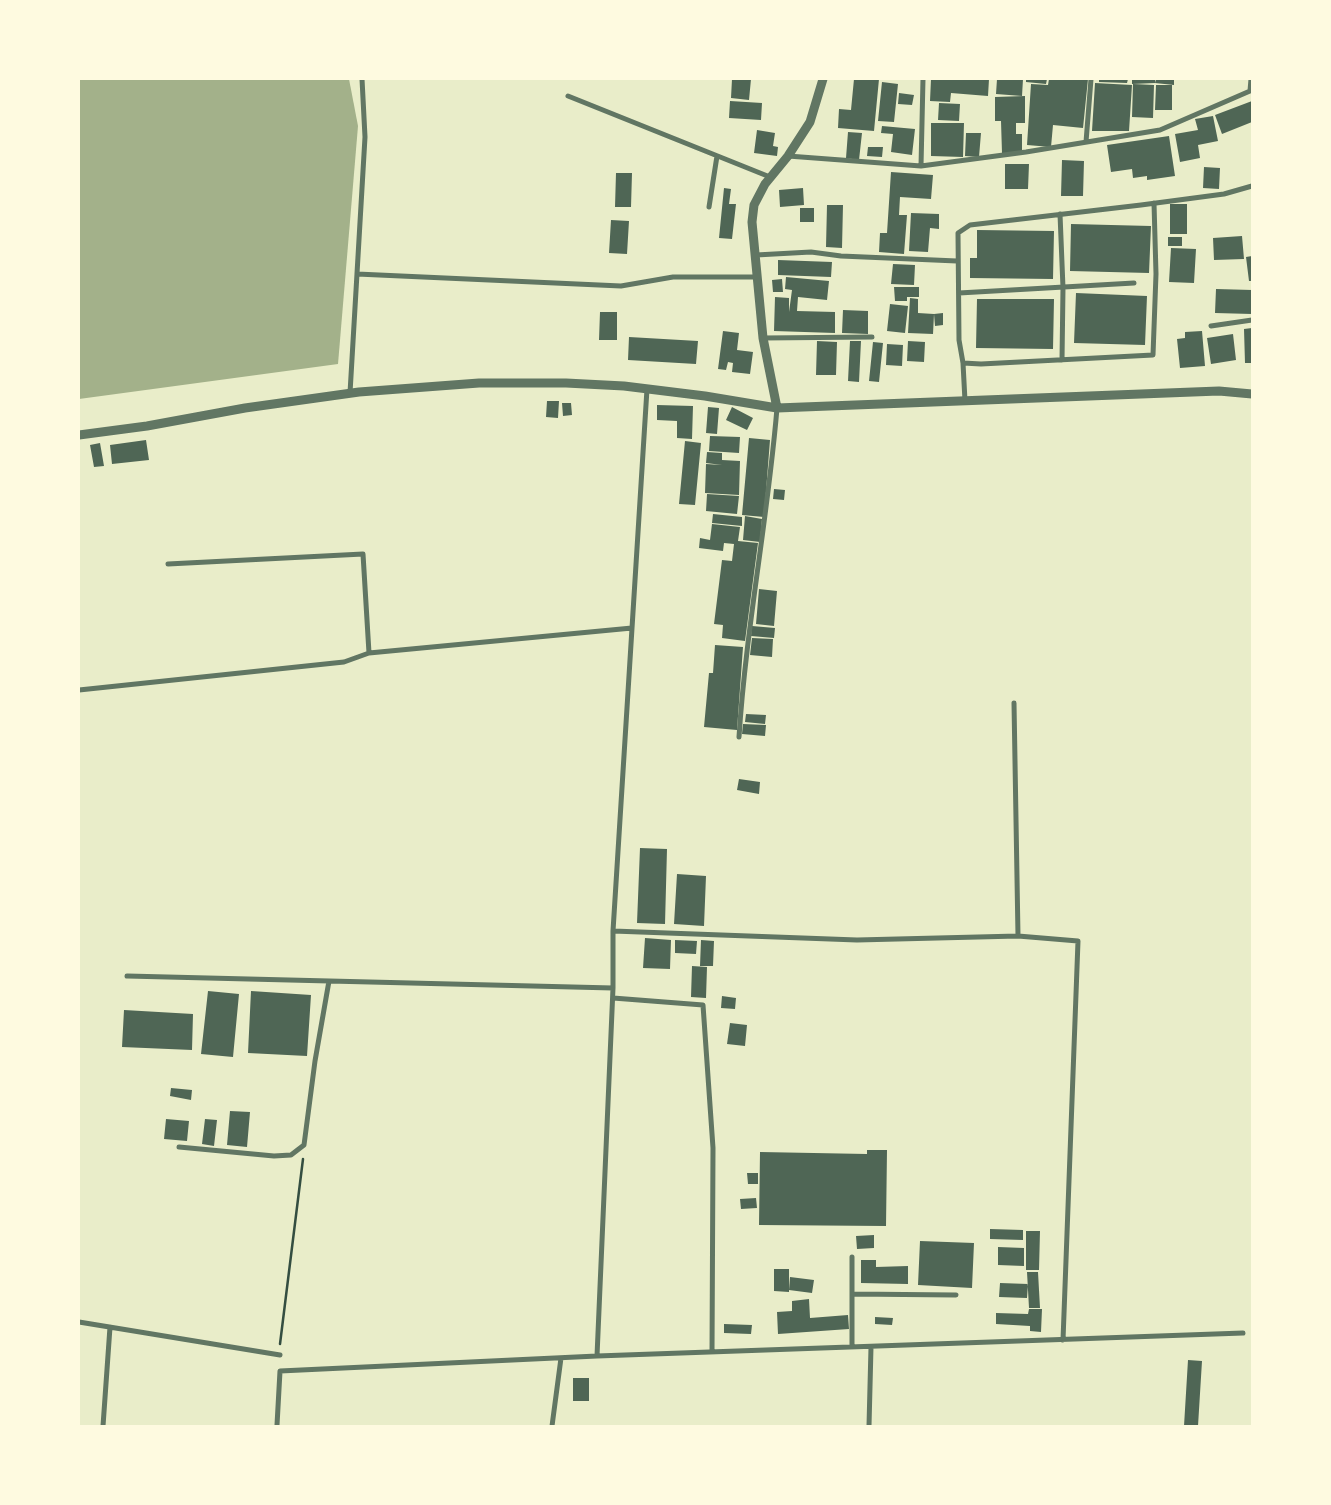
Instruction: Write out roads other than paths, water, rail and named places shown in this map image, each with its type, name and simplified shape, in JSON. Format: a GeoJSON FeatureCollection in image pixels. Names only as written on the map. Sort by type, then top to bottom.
{"type":"FeatureCollection","features":[{"type":"Feature","properties":{"kind":"street"},"geometry":{"type":"LineString","coordinates":[[350,393],[365,137],[362,79]]}},
{"type":"Feature","properties":{"kind":"street"},"geometry":{"type":"LineString","coordinates":[[739,736],[742,695],[774,450],[777,408],[763,338],[752,222],[754,205],[765,184],[788,156],[810,122],[823,79]]}},
{"type":"Feature","properties":{"kind":"street"},"geometry":{"type":"LineString","coordinates":[[921,166],[923,79]]}},
{"type":"Feature","properties":{"kind":"street"},"geometry":{"type":"LineString","coordinates":[[1086,142],[1091,79]]}},
{"type":"Feature","properties":{"kind":"street"},"geometry":{"type":"LineString","coordinates":[[788,156],[921,166],[1026,152],[1160,130],[1251,91],[1251,79]]}},
{"type":"Feature","properties":{"kind":"street"},"geometry":{"type":"LineString","coordinates":[[568,96],[770,177]]}},
{"type":"Feature","properties":{"kind":"street"},"geometry":{"type":"LineString","coordinates":[[709,207],[717,156]]}},
{"type":"Feature","properties":{"kind":"street"},"geometry":{"type":"LineString","coordinates":[[965,401],[963,363],[959,340],[957,261],[958,233],[970,224],[1224,194],[1252,186]]}},
{"type":"Feature","properties":{"kind":"street"},"geometry":{"type":"LineString","coordinates":[[963,363],[980,364],[1154,355],[1156,274],[1154,202]]}},
{"type":"Feature","properties":{"kind":"street"},"geometry":{"type":"LineString","coordinates":[[1060,214],[1063,288],[1062,360]]}},
{"type":"Feature","properties":{"kind":"street"},"geometry":{"type":"LineString","coordinates":[[756,255],[811,252],[841,256],[957,261]]}},
{"type":"Feature","properties":{"kind":"street"},"geometry":{"type":"LineString","coordinates":[[356,274],[621,286],[673,277],[758,277]]}},
{"type":"Feature","properties":{"kind":"street"},"geometry":{"type":"LineString","coordinates":[[959,293],[1134,283]]}},
{"type":"Feature","properties":{"kind":"street"},"geometry":{"type":"LineString","coordinates":[[1211,326],[1252,320]]}},
{"type":"Feature","properties":{"kind":"street"},"geometry":{"type":"LineString","coordinates":[[763,338],[872,337]]}},
{"type":"Feature","properties":{"kind":"street"},"geometry":{"type":"LineString","coordinates":[[79,435],[147,426],[245,408],[350,393],[479,383],[566,383],[624,386],[705,396],[777,408],[1219,391],[1252,394]]}},
{"type":"Feature","properties":{"kind":"street"},"geometry":{"type":"LineString","coordinates":[[597,1356],[614,988],[613,931],[647,389]]}},
{"type":"Feature","properties":{"kind":"street"},"geometry":{"type":"LineString","coordinates":[[168,564],[363,554],[369,653]]}},
{"type":"Feature","properties":{"kind":"street"},"geometry":{"type":"LineString","coordinates":[[79,690],[344,662],[369,653],[632,628]]}},
{"type":"Feature","properties":{"kind":"street"},"geometry":{"type":"LineString","coordinates":[[1014,703],[1018,936]]}},
{"type":"Feature","properties":{"kind":"street"},"geometry":{"type":"LineString","coordinates":[[613,931],[857,940],[1018,936],[1078,941],[1063,1340]]}},
{"type":"Feature","properties":{"kind":"street"},"geometry":{"type":"LineString","coordinates":[[127,976],[614,988]]}},
{"type":"Feature","properties":{"kind":"street"},"geometry":{"type":"LineString","coordinates":[[179,1147],[274,1156],[291,1155],[304,1145],[315,1061],[329,981]]}},
{"type":"Feature","properties":{"kind":"street"},"geometry":{"type":"LineString","coordinates":[[613,998],[703,1005],[713,1148],[712,1352]]}},
{"type":"Feature","properties":{"kind":"street"},"geometry":{"type":"LineString","coordinates":[[852,1257],[852,1347]]}},
{"type":"Feature","properties":{"kind":"street"},"geometry":{"type":"LineString","coordinates":[[852,1294],[956,1295]]}},
{"type":"Feature","properties":{"kind":"street"},"geometry":{"type":"LineString","coordinates":[[79,1322],[280,1356]]}},
{"type":"Feature","properties":{"kind":"street"},"geometry":{"type":"LineString","coordinates":[[103,1426],[110,1327]]}},
{"type":"Feature","properties":{"kind":"street"},"geometry":{"type":"LineString","coordinates":[[277,1425],[280,1371],[597,1356],[1243,1333]]}},
{"type":"Feature","properties":{"kind":"street"},"geometry":{"type":"LineString","coordinates":[[869,1426],[871,1346]]}},
{"type":"Feature","properties":{"kind":"street"},"geometry":{"type":"LineString","coordinates":[[552,1426],[561,1358]]}}]}
